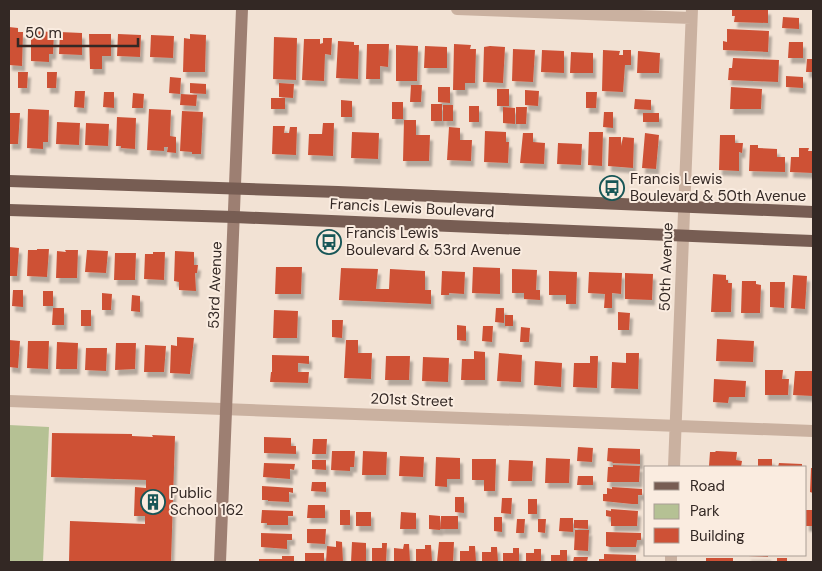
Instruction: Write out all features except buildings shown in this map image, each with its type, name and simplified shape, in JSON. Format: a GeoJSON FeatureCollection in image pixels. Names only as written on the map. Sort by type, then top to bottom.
{"type":"FeatureCollection","features":[{"type":"Feature","properties":{"kind":"main road","name":"Francis Lewis Boulevard"},"geometry":{"type":"LineString","coordinates":[[9,180],[813,212]]}},
{"type":"Feature","properties":{"kind":"main road","name":"Francis Lewis Boulevard"},"geometry":{"type":"LineString","coordinates":[[9,210],[234,216],[813,241]]}},
{"type":"Feature","properties":{"kind":"street","name":"53rd Avenue"},"geometry":{"type":"LineString","coordinates":[[220,562],[242,9]]}},
{"type":"Feature","properties":{"kind":"street"},"geometry":{"type":"LineString","coordinates":[[457,9],[692,14]]}},
{"type":"Feature","properties":{"kind":"street","name":"50th Avenue"},"geometry":{"type":"LineString","coordinates":[[674,466],[692,14]]}},
{"type":"Feature","properties":{"kind":"street","name":"201st Street"},"geometry":{"type":"LineString","coordinates":[[9,402],[813,431]]}},
{"type":"Feature","properties":{"kind":"green space"},"geometry":{"type":"Polygon","coordinates":[[[9,425],[49,427],[43,562],[9,562],[9,425]]]}},
{"type":"Feature","properties":{"kind":"place","name":"Francis Lewis Boulevard & 50th Avenue"},"geometry":{"type":"Point","coordinates":[612,188]}},
{"type":"Feature","properties":{"kind":"place","name":"Francis Lewis Boulevard & 53rd Avenue"},"geometry":{"type":"Point","coordinates":[329,242]}},
{"type":"Feature","properties":{"kind":"place","name":"Public School 162"},"geometry":{"type":"Point","coordinates":[153,502]}}]}
